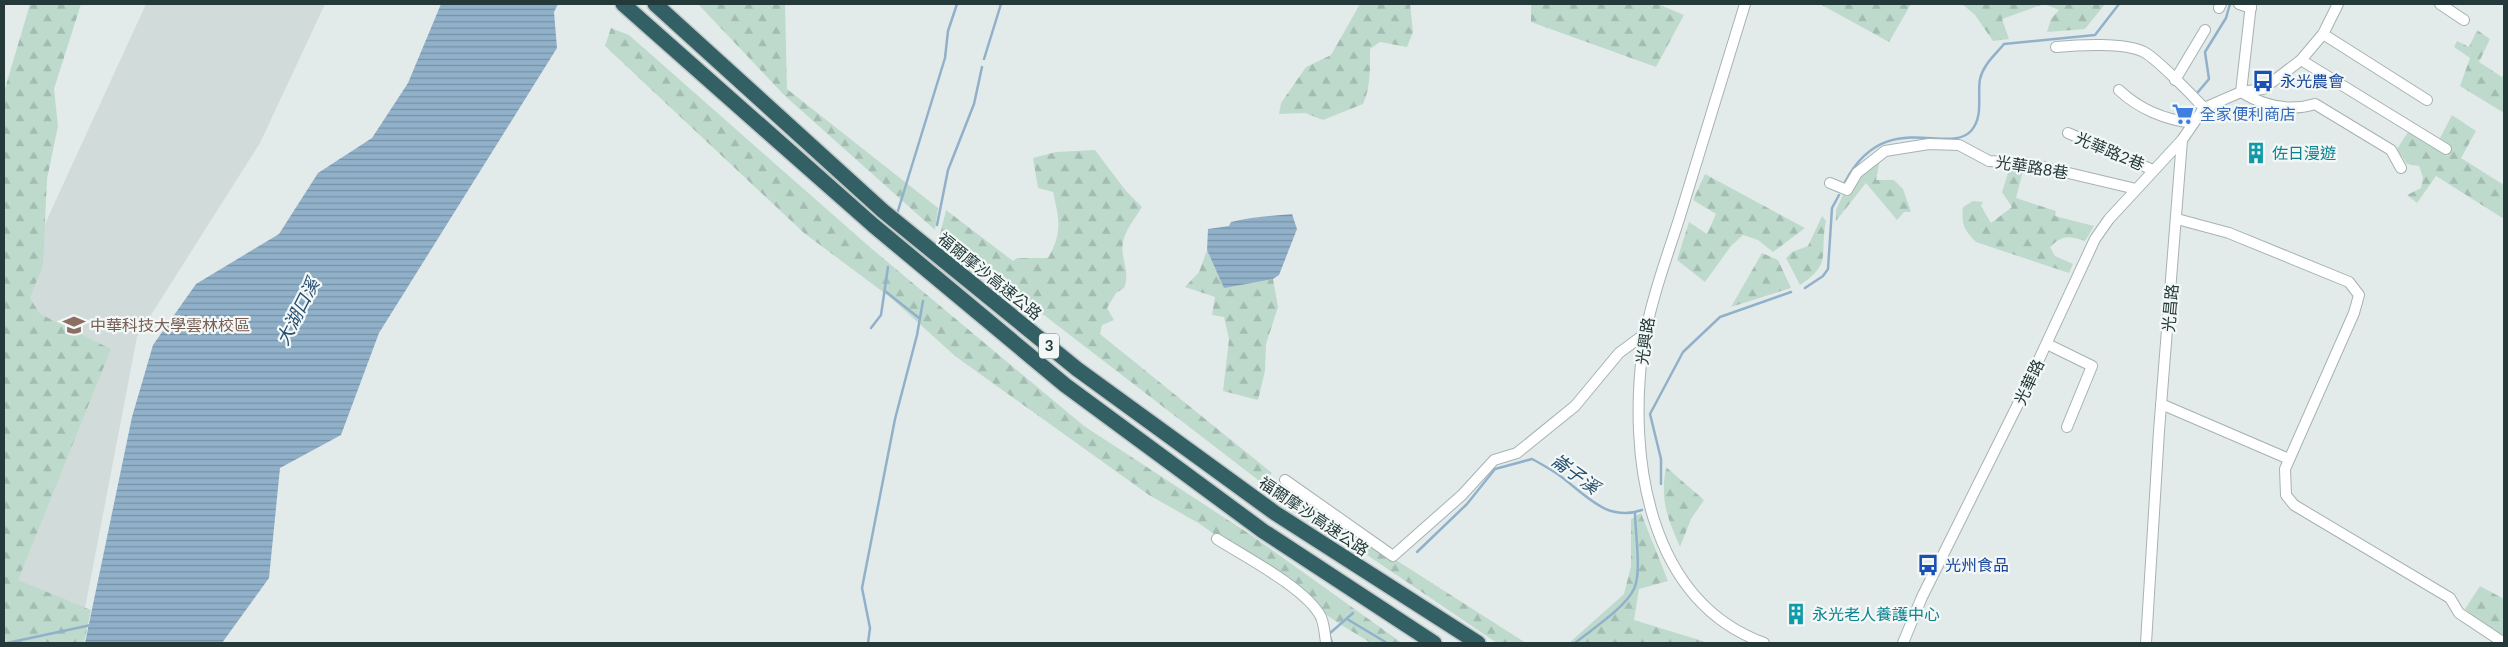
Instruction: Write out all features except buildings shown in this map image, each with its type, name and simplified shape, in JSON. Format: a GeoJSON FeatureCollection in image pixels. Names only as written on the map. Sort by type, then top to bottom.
{"type":"FeatureCollection","features":[{"type":"Feature","properties":{"kind":"highway","name":"福爾摩沙高速公路"},"geometry":{"type":"LineString","coordinates":[[655,4],[883,211],[1077,369],[1275,513],[1478,643]]}},
{"type":"Feature","properties":{"kind":"highway","name":"3"},"geometry":{"type":"LineString","coordinates":[[627,8],[873,225],[1065,385],[1263,531],[1434,643]]}},
{"type":"Feature","properties":{"kind":"street","name":"光興路"},"geometry":{"type":"LineString","coordinates":[[1745,4],[1651,304],[1639,389],[1639,436],[1647,499],[1662,544],[1676,570],[1711,612],[1746,636],[1764,643]]}},
{"type":"Feature","properties":{"kind":"street"},"geometry":{"type":"LineString","coordinates":[[2239,4],[2251,6],[2241,92]]}},
{"type":"Feature","properties":{"kind":"street"},"geometry":{"type":"LineString","coordinates":[[2182,140],[2204,108],[2241,92],[2263,89],[2301,60],[2323,34],[2338,4]]}},
{"type":"Feature","properties":{"kind":"street"},"geometry":{"type":"LineString","coordinates":[[2440,4],[2464,20]]}},
{"type":"Feature","properties":{"kind":"street"},"geometry":{"type":"LineString","coordinates":[[2175,80],[2205,30]]}},
{"type":"Feature","properties":{"kind":"street"},"geometry":{"type":"LineString","coordinates":[[2323,34],[2427,100]]}},
{"type":"Feature","properties":{"kind":"street"},"geometry":{"type":"LineString","coordinates":[[2056,47],[2072,45],[2127,46],[2145,52],[2204,108]]}},
{"type":"Feature","properties":{"kind":"street"},"geometry":{"type":"LineString","coordinates":[[2301,60],[2446,149]]}},
{"type":"Feature","properties":{"kind":"street"},"geometry":{"type":"LineString","coordinates":[[2119,90],[2136,104],[2174,121],[2193,124]]}},
{"type":"Feature","properties":{"kind":"street"},"geometry":{"type":"LineString","coordinates":[[2241,92],[2258,103],[2298,109],[2315,104],[2390,150],[2401,168]]}},
{"type":"Feature","properties":{"kind":"street","name":"光華路2巷"},"geometry":{"type":"LineString","coordinates":[[2068,133],[2153,170]]}},
{"type":"Feature","properties":{"kind":"street","name":"光華路"},"geometry":{"type":"LineString","coordinates":[[1903,643],[1922,597],[2047,344],[2095,239],[2109,218],[2182,140]]}},
{"type":"Feature","properties":{"kind":"street","name":"光昌路"},"geometry":{"type":"LineString","coordinates":[[2146,643],[2182,140]]}},
{"type":"Feature","properties":{"kind":"street","name":"光華路8巷"},"geometry":{"type":"LineString","coordinates":[[1830,183],[1846,190],[1857,173],[1885,151],[1930,144],[1959,146],[1988,161],[2031,164],[2136,189]]}},
{"type":"Feature","properties":{"kind":"street"},"geometry":{"type":"LineString","coordinates":[[2177,219],[2229,233],[2349,282],[2359,295],[2354,313],[2285,469],[2286,495],[2294,506],[2450,598],[2459,613],[2504,643]]}},
{"type":"Feature","properties":{"kind":"street"},"geometry":{"type":"LineString","coordinates":[[1285,480],[1394,556],[1462,495],[1494,460],[1517,453],[1575,406],[1619,353],[1646,333]]}},
{"type":"Feature","properties":{"kind":"street"},"geometry":{"type":"LineString","coordinates":[[2047,344],[2092,366],[2067,427]]}},
{"type":"Feature","properties":{"kind":"street"},"geometry":{"type":"LineString","coordinates":[[2162,404],[2289,459]]}},
{"type":"Feature","properties":{"kind":"street"},"geometry":{"type":"LineString","coordinates":[[1217,539],[1295,589],[1311,603],[1322,618],[1326,643]]}},
{"type":"Feature","properties":{"kind":"shaded area","name":"中華科技大學雲林校區"},"geometry":{"type":"Polygon","coordinates":[[[146,4],[325,4],[260,143],[137,337],[82,624],[4,643],[4,313],[146,4]]]}},
{"type":"Feature","properties":{"kind":"green space"},"geometry":{"type":"Polygon","coordinates":[[[30,4],[81,4],[54,89],[58,126],[47,179],[43,265],[30,298],[40,314],[111,349],[18,580],[91,610],[84,643],[4,643],[4,92],[30,4]]]}},
{"type":"Feature","properties":{"kind":"green space"},"geometry":{"type":"Polygon","coordinates":[[[698,4],[785,4],[787,89],[938,208],[935,230],[784,95],[698,4]]]}},
{"type":"Feature","properties":{"kind":"green space"},"geometry":{"type":"Polygon","coordinates":[[[1360,4],[1410,4],[1413,32],[1407,47],[1380,42],[1370,49],[1369,84],[1363,104],[1323,120],[1305,113],[1279,114],[1281,103],[1306,67],[1331,55],[1360,4]]]}},
{"type":"Feature","properties":{"kind":"green space"},"geometry":{"type":"Polygon","coordinates":[[[1531,4],[1658,4],[1684,15],[1656,67],[1531,22],[1531,4]]]}},
{"type":"Feature","properties":{"kind":"green space"},"geometry":{"type":"Polygon","coordinates":[[[1820,4],[1911,4],[1889,42],[1820,4]]]}},
{"type":"Feature","properties":{"kind":"green space"},"geometry":{"type":"Polygon","coordinates":[[[1962,4],[2044,4],[2002,19],[2009,39],[1993,41],[1975,15],[1962,4]]]}},
{"type":"Feature","properties":{"kind":"green space"},"geometry":{"type":"Polygon","coordinates":[[[2044,4],[2105,4],[2085,29],[2047,32],[2051,19],[2059,10],[2044,4]]]}},
{"type":"Feature","properties":{"kind":"green space"},"geometry":{"type":"Polygon","coordinates":[[[611,28],[629,35],[872,249],[1084,426],[1251,535],[1402,643],[1371,643],[1338,623],[1200,524],[1149,495],[955,356],[891,298],[804,233],[605,46],[611,28]]]}},
{"type":"Feature","properties":{"kind":"green space"},"geometry":{"type":"Polygon","coordinates":[[[2477,30],[2490,39],[2479,62],[2502,77],[2504,74],[2504,113],[2460,86],[2470,58],[2454,47],[2457,41],[2469,47],[2477,30]]]}},
{"type":"Feature","properties":{"kind":"green space"},"geometry":{"type":"Polygon","coordinates":[[[2452,115],[2476,131],[2461,158],[2504,185],[2504,219],[2436,176],[2417,203],[2407,195],[2421,188],[2423,177],[2419,166],[2407,164],[2397,149],[2408,132],[2447,156],[2451,146],[2439,140],[2452,115]]]}},
{"type":"Feature","properties":{"kind":"green space"},"geometry":{"type":"Polygon","coordinates":[[[1095,150],[1126,191],[1142,207],[1124,237],[1122,249],[1126,282],[1124,288],[1116,293],[1107,308],[1114,320],[1102,325],[1100,334],[1272,473],[1262,483],[940,235],[946,210],[1013,261],[1017,258],[1048,258],[1058,233],[1057,210],[1053,192],[1038,188],[1033,158],[1056,152],[1095,150]]]}},
{"type":"Feature","properties":{"kind":"green space"},"geometry":{"type":"Polygon","coordinates":[[[1880,159],[1876,180],[1894,180],[1903,189],[1911,212],[1904,212],[1897,220],[1866,183],[1836,221],[1836,210],[1843,195],[1847,197],[1854,189],[1858,177],[1880,159]]]}},
{"type":"Feature","properties":{"kind":"green space"},"geometry":{"type":"Polygon","coordinates":[[[2009,170],[2023,171],[2016,198],[2056,211],[2055,216],[2094,226],[2085,241],[2066,237],[2050,247],[2055,256],[2073,264],[2069,273],[1976,242],[1966,230],[1962,218],[1963,207],[1973,201],[1983,202],[1981,206],[1991,223],[2012,207],[2002,192],[2009,170]]]}},
{"type":"Feature","properties":{"kind":"green space"},"geometry":{"type":"Polygon","coordinates":[[[1705,174],[1805,228],[1773,252],[1758,240],[1743,235],[1731,246],[1705,282],[1677,260],[1689,222],[1707,234],[1716,214],[1693,200],[1705,174]]]}},
{"type":"Feature","properties":{"kind":"green space"},"geometry":{"type":"Polygon","coordinates":[[[1822,216],[1826,221],[1823,258],[1817,271],[1800,285],[1786,258],[1792,252],[1808,246],[1822,216]]]}},
{"type":"Feature","properties":{"kind":"green space"},"geometry":{"type":"Polygon","coordinates":[[[1207,250],[1224,287],[1273,279],[1278,307],[1266,344],[1265,371],[1258,400],[1223,391],[1229,339],[1224,317],[1212,315],[1215,297],[1185,287],[1199,272],[1207,250]]]}},
{"type":"Feature","properties":{"kind":"green space"},"geometry":{"type":"Polygon","coordinates":[[[1762,253],[1778,260],[1791,288],[1731,307],[1762,253]]]}},
{"type":"Feature","properties":{"kind":"green space"},"geometry":{"type":"Polygon","coordinates":[[[1666,467],[1704,500],[1691,519],[1680,547],[1671,526],[1664,499],[1666,467]]]}},
{"type":"Feature","properties":{"kind":"green space"},"geometry":{"type":"Polygon","coordinates":[[[1287,485],[1399,562],[1526,643],[1497,643],[1277,494],[1287,485]]]}},
{"type":"Feature","properties":{"kind":"green space"},"geometry":{"type":"Polygon","coordinates":[[[1641,513],[1668,581],[1639,589],[1634,620],[1709,643],[1569,643],[1624,594],[1631,566],[1631,519],[1641,513]]]}},
{"type":"Feature","properties":{"kind":"green space"},"geometry":{"type":"Polygon","coordinates":[[[2480,586],[2504,599],[2504,639],[2491,632],[2465,609],[2480,586]]]}},
{"type":"Feature","properties":{"kind":"water","name":"大湖口溪"},"geometry":{"type":"Polygon","coordinates":[[[441,4],[558,4],[554,12],[557,48],[379,333],[341,435],[280,468],[269,578],[222,643],[85,643],[132,417],[153,345],[196,284],[279,234],[318,173],[372,138],[408,83],[441,4]]]}},
{"type":"Feature","properties":{"kind":"water"},"geometry":{"type":"Polygon","coordinates":[[[1292,214],[1297,229],[1279,275],[1273,279],[1224,288],[1207,250],[1208,229],[1229,226],[1231,222],[1246,219],[1292,214]]]}},
{"type":"Feature","properties":{"kind":"waterway"},"geometry":{"type":"LineString","coordinates":[[897,214],[945,58],[948,31],[957,4]]}},
{"type":"Feature","properties":{"kind":"waterway"},"geometry":{"type":"LineString","coordinates":[[984,59],[1001,4]]}},
{"type":"Feature","properties":{"kind":"waterway"},"geometry":{"type":"LineString","coordinates":[[1845,182],[1861,159],[1878,145],[1896,139],[1914,137],[1947,139],[1960,137],[1971,131],[1979,112],[1980,79],[1990,60],[2004,44],[2095,35],[2119,4]]}},
{"type":"Feature","properties":{"kind":"waterway"},"geometry":{"type":"LineString","coordinates":[[2198,92],[2209,79],[2205,52],[2226,18],[2230,4]]}},
{"type":"Feature","properties":{"kind":"waterway"},"geometry":{"type":"LineString","coordinates":[[937,225],[948,170],[974,104],[982,67]]}},
{"type":"Feature","properties":{"kind":"waterway"},"geometry":{"type":"LineString","coordinates":[[1805,288],[1823,276],[1828,269],[1832,208],[1839,195]]}},
{"type":"Feature","properties":{"kind":"waterway"},"geometry":{"type":"LineString","coordinates":[[871,328],[881,315],[888,267]]}},
{"type":"Feature","properties":{"kind":"waterway"},"geometry":{"type":"LineString","coordinates":[[885,291],[919,318]]}},
{"type":"Feature","properties":{"kind":"waterway"},"geometry":{"type":"LineString","coordinates":[[1661,484],[1661,459],[1650,414],[1683,352],[1720,317],[1791,292]]}},
{"type":"Feature","properties":{"kind":"waterway"},"geometry":{"type":"LineString","coordinates":[[868,643],[870,628],[862,588],[895,419],[917,335],[923,301]]}},
{"type":"Feature","properties":{"kind":"waterway","name":"崙子溪"},"geometry":{"type":"LineString","coordinates":[[1417,552],[1467,504],[1495,469],[1532,459],[1556,473],[1596,504],[1606,509],[1629,513],[1642,510]]}},
{"type":"Feature","properties":{"kind":"waterway","name":"崙子溪"},"geometry":{"type":"LineString","coordinates":[[1575,643],[1623,604],[1634,589],[1638,573],[1635,513]]}},
{"type":"Feature","properties":{"kind":"waterway"},"geometry":{"type":"LineString","coordinates":[[1332,643],[1329,634],[1353,613]]}},
{"type":"Feature","properties":{"kind":"waterway","name":"崙子溪"},"geometry":{"type":"LineString","coordinates":[[1347,619],[1387,643]]}},
{"type":"Feature","properties":{"kind":"waterway"},"geometry":{"type":"LineString","coordinates":[[7,643],[91,625]]}},
{"type":"Feature","properties":{"kind":"place","name":"永光農會"},"geometry":{"type":"Point","coordinates":[2263,81]}},
{"type":"Feature","properties":{"kind":"place","name":"全家便利商店"},"geometry":{"type":"Point","coordinates":[2183,114]}},
{"type":"Feature","properties":{"kind":"place","name":"佐日漫遊"},"geometry":{"type":"Point","coordinates":[2256,153]}},
{"type":"Feature","properties":{"kind":"place","name":"中華科技大學雲林校區"},"geometry":{"type":"Point","coordinates":[74,325]}},
{"type":"Feature","properties":{"kind":"place","name":"光州食品"},"geometry":{"type":"Point","coordinates":[1928,565]}},
{"type":"Feature","properties":{"kind":"place","name":"永光老人養護中心"},"geometry":{"type":"Point","coordinates":[1796,614]}}]}
